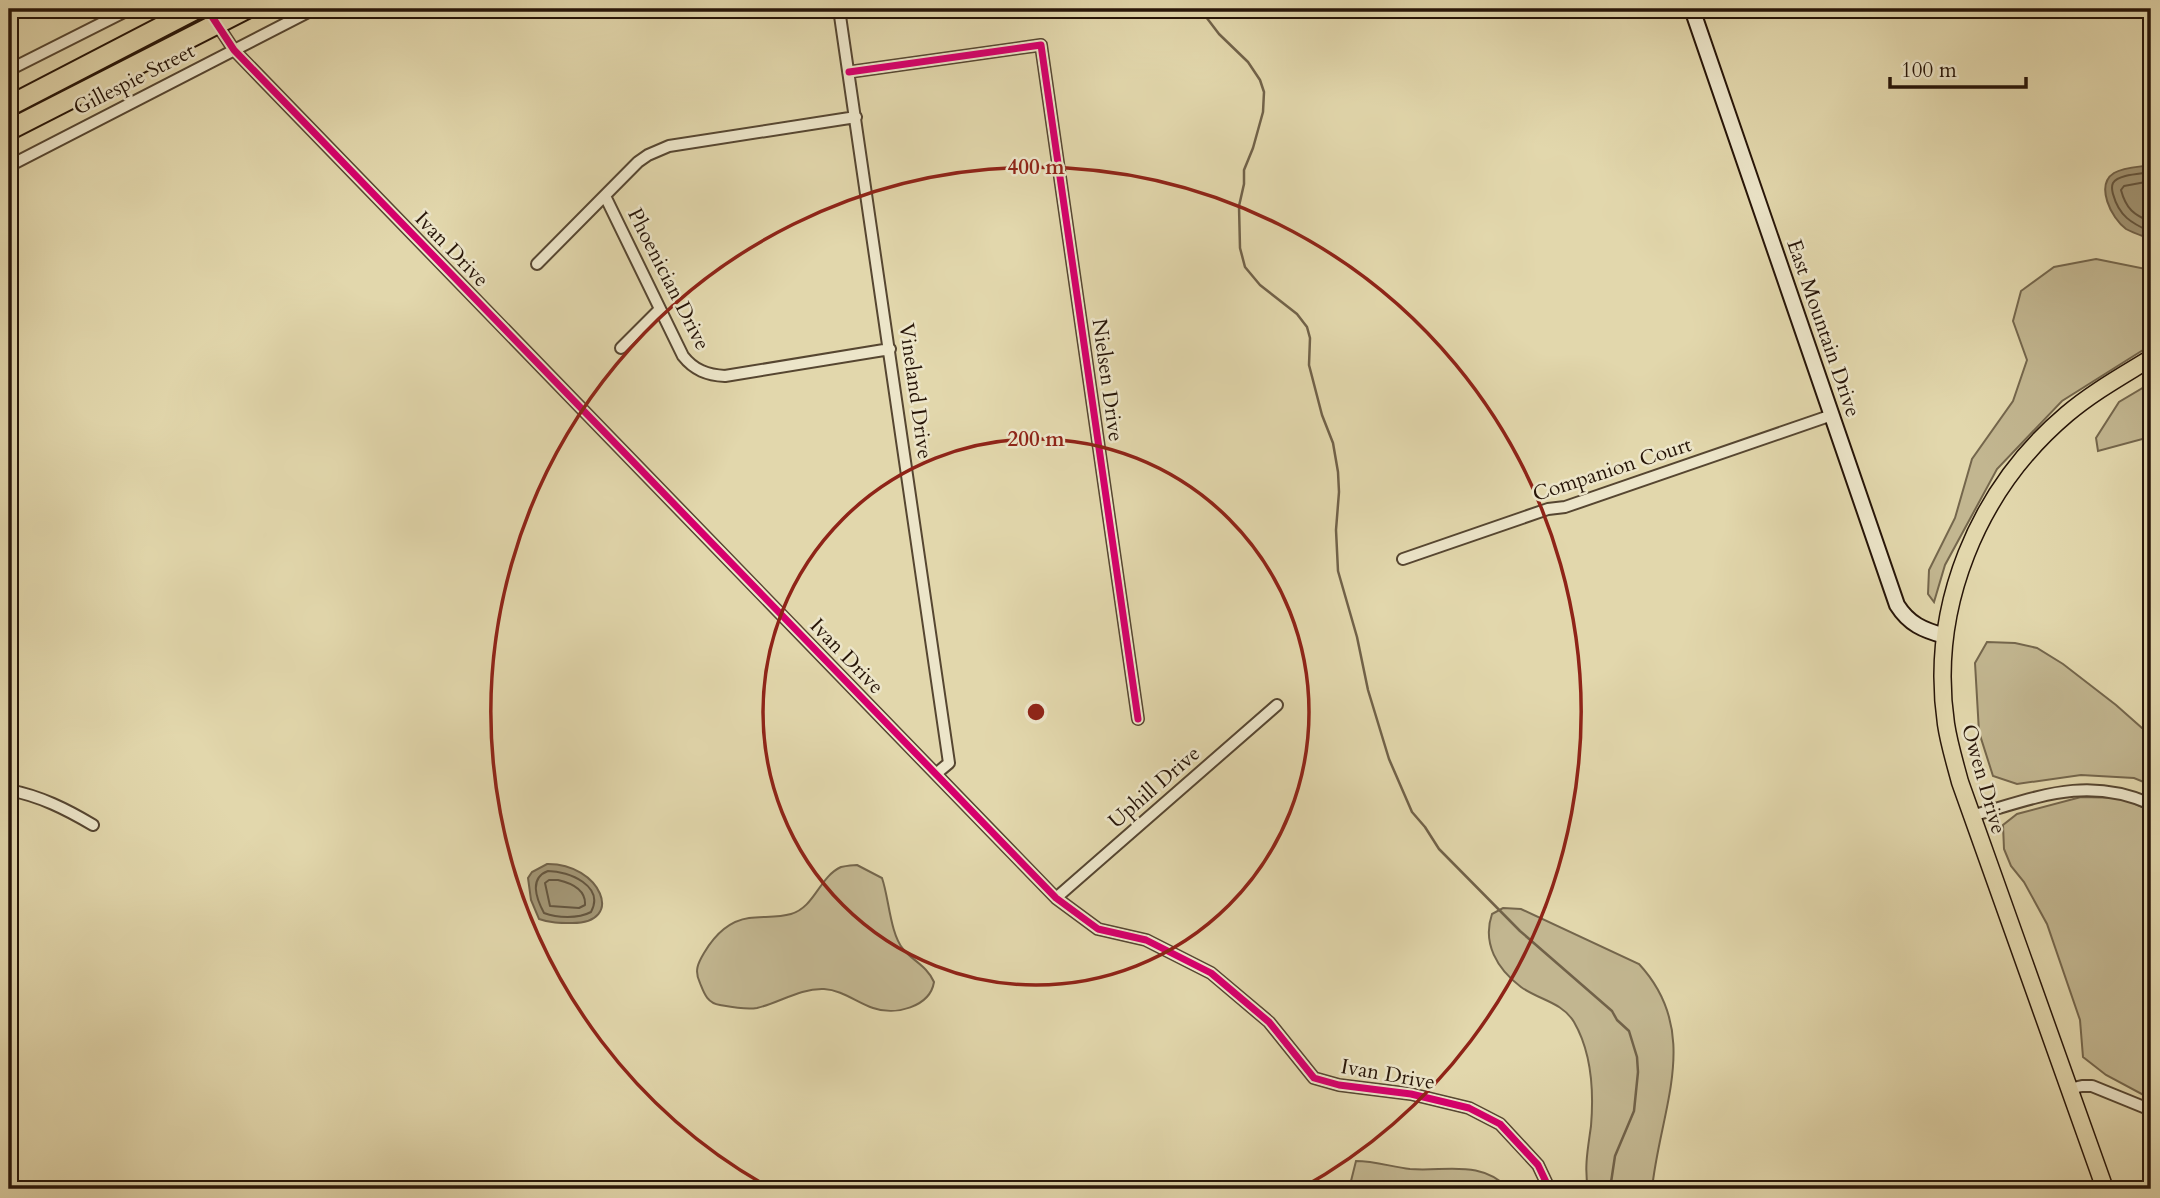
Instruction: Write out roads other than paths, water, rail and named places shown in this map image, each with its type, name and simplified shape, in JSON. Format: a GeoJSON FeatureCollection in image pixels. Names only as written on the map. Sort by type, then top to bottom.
{"type":"FeatureCollection","features":[{"type":"Feature","properties":{"kind":"highway"},"geometry":{"type":"LineString","coordinates":[[9,106],[196,9]]}},
{"type":"Feature","properties":{"kind":"highway"},"geometry":{"type":"LineString","coordinates":[[9,130],[211,16],[246,9]]}},
{"type":"Feature","properties":{"kind":"main road","name":"Owen Drive"},"geometry":{"type":"LineString","coordinates":[[2105,1189],[1971,816],[1951,752],[1942,668],[1954,589],[1970,542],[2008,477],[2037,442],[2067,414],[2106,385],[2151,358]]}},
{"type":"Feature","properties":{"kind":"street"},"geometry":{"type":"LineString","coordinates":[[9,70],[130,9]]}},
{"type":"Feature","properties":{"kind":"street","name":"Gillespie Street"},"geometry":{"type":"LineString","coordinates":[[9,166],[313,9]]}},
{"type":"Feature","properties":{"kind":"street","name":"Vineland Drive"},"geometry":{"type":"LineString","coordinates":[[839,9],[891,349],[949,763],[937,773]]}},
{"type":"Feature","properties":{"kind":"street","name":"East Mountain Drive"},"geometry":{"type":"LineString","coordinates":[[1692,9],[1898,605],[1911,623],[1926,631],[1945,636]]}},
{"type":"Feature","properties":{"kind":"street","name":"Ivan Drive"},"geometry":{"type":"LineString","coordinates":[[211,16],[234,50],[1056,898],[1098,929],[1146,940],[1211,973],[1269,1022],[1314,1078],[1339,1085],[1411,1094],[1469,1108],[1500,1124],[1538,1165],[1547,1184]]}},
{"type":"Feature","properties":{"kind":"street","name":"Nielsen Drive"},"geometry":{"type":"LineString","coordinates":[[849,72],[1041,45],[1138,719]]}},
{"type":"Feature","properties":{"kind":"street","name":"Phoenician Drive"},"geometry":{"type":"LineString","coordinates":[[856,117],[669,146],[638,162],[605,196],[688,363],[704,372],[725,376],[891,349]]}},
{"type":"Feature","properties":{"kind":"street"},"geometry":{"type":"LineString","coordinates":[[537,264],[605,196]]}},
{"type":"Feature","properties":{"kind":"street"},"geometry":{"type":"LineString","coordinates":[[621,348],[660,309]]}},
{"type":"Feature","properties":{"kind":"street","name":"Companion Court"},"geometry":{"type":"LineString","coordinates":[[1403,559],[1548,509],[1565,507],[1832,415]]}},
{"type":"Feature","properties":{"kind":"street","name":"Uphill Drive"},"geometry":{"type":"LineString","coordinates":[[1056,898],[1277,705]]}},
{"type":"Feature","properties":{"kind":"street"},"geometry":{"type":"LineString","coordinates":[[1971,816],[2048,794],[2079,789],[2119,791],[2151,804]]}},
{"type":"Feature","properties":{"kind":"street"},"geometry":{"type":"LineString","coordinates":[[9,790],[67,809],[93,825]]}},
{"type":"Feature","properties":{"kind":"street"},"geometry":{"type":"LineString","coordinates":[[2069,1089],[2092,1086],[2151,1110]]}},
{"type":"Feature","properties":{"kind":"water"},"geometry":{"type":"Polygon","coordinates":[[[2151,165],[2151,239],[2120,224],[2105,193],[2108,178],[2114,173],[2127,168],[2151,165]]]}},
{"type":"Feature","properties":{"kind":"water"},"geometry":{"type":"Polygon","coordinates":[[[547,864],[566,866],[593,882],[600,894],[602,905],[598,914],[588,921],[571,923],[539,919],[531,900],[528,878],[532,872],[547,864]]]}},
{"type":"Feature","properties":{"kind":"waterway"},"geometry":{"type":"LineString","coordinates":[[1200,9],[1219,34],[1248,62],[1260,80],[1264,92],[1263,112],[1244,170],[1239,206],[1240,248],[1245,267],[1260,285],[1297,314],[1307,327],[1310,338],[1309,365],[1322,415],[1333,443],[1338,472],[1338,571],[1357,637],[1368,690],[1389,759],[1412,812],[1439,849],[1520,931],[1612,1011],[1629,1031],[1637,1057],[1638,1072],[1634,1111],[1615,1156],[1610,1189]]}}]}
